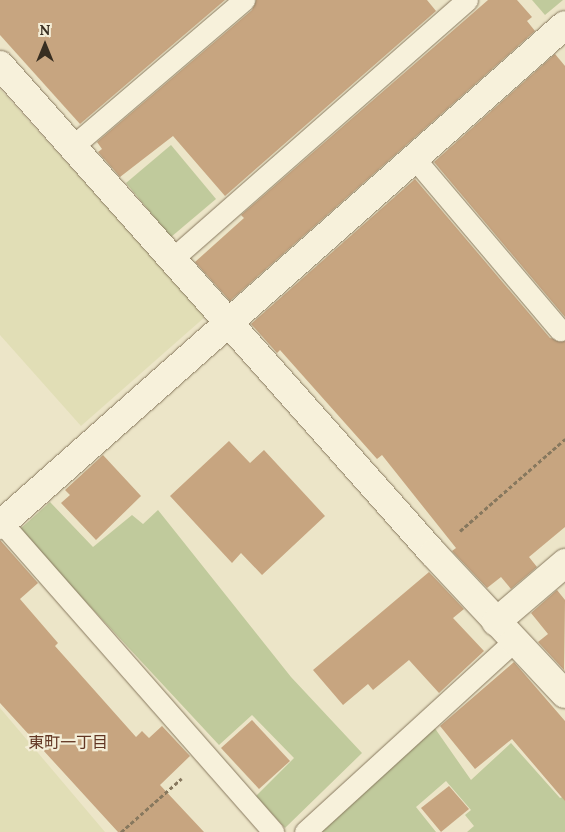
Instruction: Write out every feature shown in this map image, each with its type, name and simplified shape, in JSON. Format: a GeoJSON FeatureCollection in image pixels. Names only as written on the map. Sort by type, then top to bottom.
{"type":"FeatureCollection","features":[{"type":"Feature","properties":{"kind":"street"},"geometry":{"type":"LineString","coordinates":[[1,524],[414,158],[563,31]]}},
{"type":"Feature","properties":{"kind":"street"},"geometry":{"type":"LineString","coordinates":[[0,66],[433,553],[565,694]]}},
{"type":"Feature","properties":{"kind":"street"},"geometry":{"type":"LineString","coordinates":[[505,631],[565,563]]}},
{"type":"Feature","properties":{"kind":"lane"},"geometry":{"type":"LineString","coordinates":[[73,146],[244,0]]}},
{"type":"Feature","properties":{"kind":"lane"},"geometry":{"type":"LineString","coordinates":[[171,260],[467,0]]}},
{"type":"Feature","properties":{"kind":"lane"},"geometry":{"type":"LineString","coordinates":[[414,158],[560,330]]}},
{"type":"Feature","properties":{"kind":"lane"},"geometry":{"type":"LineString","coordinates":[[1,524],[273,832]]}},
{"type":"Feature","properties":{"kind":"lane"},"geometry":{"type":"LineString","coordinates":[[305,832],[505,631]]}},
{"type":"Feature","properties":{"kind":"path"},"geometry":{"type":"LineString","coordinates":[[433,553],[565,439]]}},
{"type":"Feature","properties":{"kind":"path"},"geometry":{"type":"LineString","coordinates":[[121,832],[207,756]]}},
{"type":"Feature","properties":{"kind":"shaded area"},"geometry":{"type":"Polygon","coordinates":[[[0,89],[206,316],[81,426],[0,335],[0,89]]]}},
{"type":"Feature","properties":{"kind":"shaded area"},"geometry":{"type":"Polygon","coordinates":[[[0,708],[105,832],[0,832],[0,708]]]}},
{"type":"Feature","properties":{"kind":"green space"},"geometry":{"type":"Polygon","coordinates":[[[532,0],[563,0],[545,15],[532,0]]]}},
{"type":"Feature","properties":{"kind":"green space"},"geometry":{"type":"Polygon","coordinates":[[[171,145],[216,199],[171,237],[126,183],[171,145]]]}},
{"type":"Feature","properties":{"kind":"green space"},"geometry":{"type":"Polygon","coordinates":[[[50,502],[93,547],[132,515],[143,524],[158,510],[291,677],[362,753],[285,828],[256,796],[294,758],[252,715],[219,745],[19,530],[50,502]]]}},
{"type":"Feature","properties":{"kind":"green space"},"geometry":{"type":"Polygon","coordinates":[[[434,727],[471,780],[511,743],[560,798],[565,796],[565,832],[467,832],[474,826],[465,815],[471,810],[446,781],[416,807],[436,832],[320,832],[434,727]]]}},
{"type":"Feature","properties":{"kind":"building"},"geometry":{"type":"Polygon","coordinates":[[[0,0],[225,0],[80,124],[0,35],[0,0]]]}},
{"type":"Feature","properties":{"kind":"building"},"geometry":{"type":"Polygon","coordinates":[[[256,0],[427,0],[436,11],[225,196],[173,136],[120,177],[98,152],[102,149],[97,142],[252,10],[256,0]]]}},
{"type":"Feature","properties":{"kind":"building"},"geometry":{"type":"Polygon","coordinates":[[[488,0],[517,0],[532,17],[527,21],[535,31],[230,301],[195,262],[244,218],[241,215],[488,0]]]}},
{"type":"Feature","properties":{"kind":"building"},"geometry":{"type":"Polygon","coordinates":[[[555,54],[565,66],[565,317],[434,162],[555,54]]]}},
{"type":"Feature","properties":{"kind":"building"},"geometry":{"type":"Polygon","coordinates":[[[415,179],[550,338],[565,341],[565,527],[529,557],[537,567],[511,589],[501,577],[487,588],[452,551],[456,548],[382,455],[377,459],[280,350],[277,353],[251,324],[415,179]]]}},
{"type":"Feature","properties":{"kind":"building"},"geometry":{"type":"Polygon","coordinates":[[[229,441],[250,463],[264,450],[325,516],[262,575],[241,553],[232,563],[170,496],[229,441]]]}},
{"type":"Feature","properties":{"kind":"building"},"geometry":{"type":"Polygon","coordinates":[[[103,455],[141,496],[96,540],[61,503],[70,495],[65,490],[103,455]]]}},
{"type":"Feature","properties":{"kind":"building"},"geometry":{"type":"Polygon","coordinates":[[[0,540],[38,583],[20,599],[58,643],[55,646],[136,737],[142,731],[149,738],[162,726],[190,756],[160,785],[204,832],[118,832],[0,703],[0,540]]]}},
{"type":"Feature","properties":{"kind":"building"},"geometry":{"type":"Polygon","coordinates":[[[429,572],[464,609],[453,618],[484,651],[439,693],[409,660],[373,690],[368,684],[343,705],[313,670],[429,572]]]}},
{"type":"Feature","properties":{"kind":"building"},"geometry":{"type":"Polygon","coordinates":[[[557,590],[565,600],[564,670],[538,642],[548,634],[531,613],[557,590]]]}},
{"type":"Feature","properties":{"kind":"building"},"geometry":{"type":"Polygon","coordinates":[[[514,662],[565,721],[565,801],[512,739],[475,769],[440,726],[514,662]]]}},
{"type":"Feature","properties":{"kind":"building"},"geometry":{"type":"Polygon","coordinates":[[[252,720],[290,761],[259,789],[221,748],[252,720]]]}},
{"type":"Feature","properties":{"kind":"building"},"geometry":{"type":"Polygon","coordinates":[[[449,786],[469,809],[441,832],[421,808],[449,786]]]}},
{"type":"Feature","properties":{"kind":"district","name":"東町一丁目"},"geometry":{"type":"Point","coordinates":[68,742]}}]}
